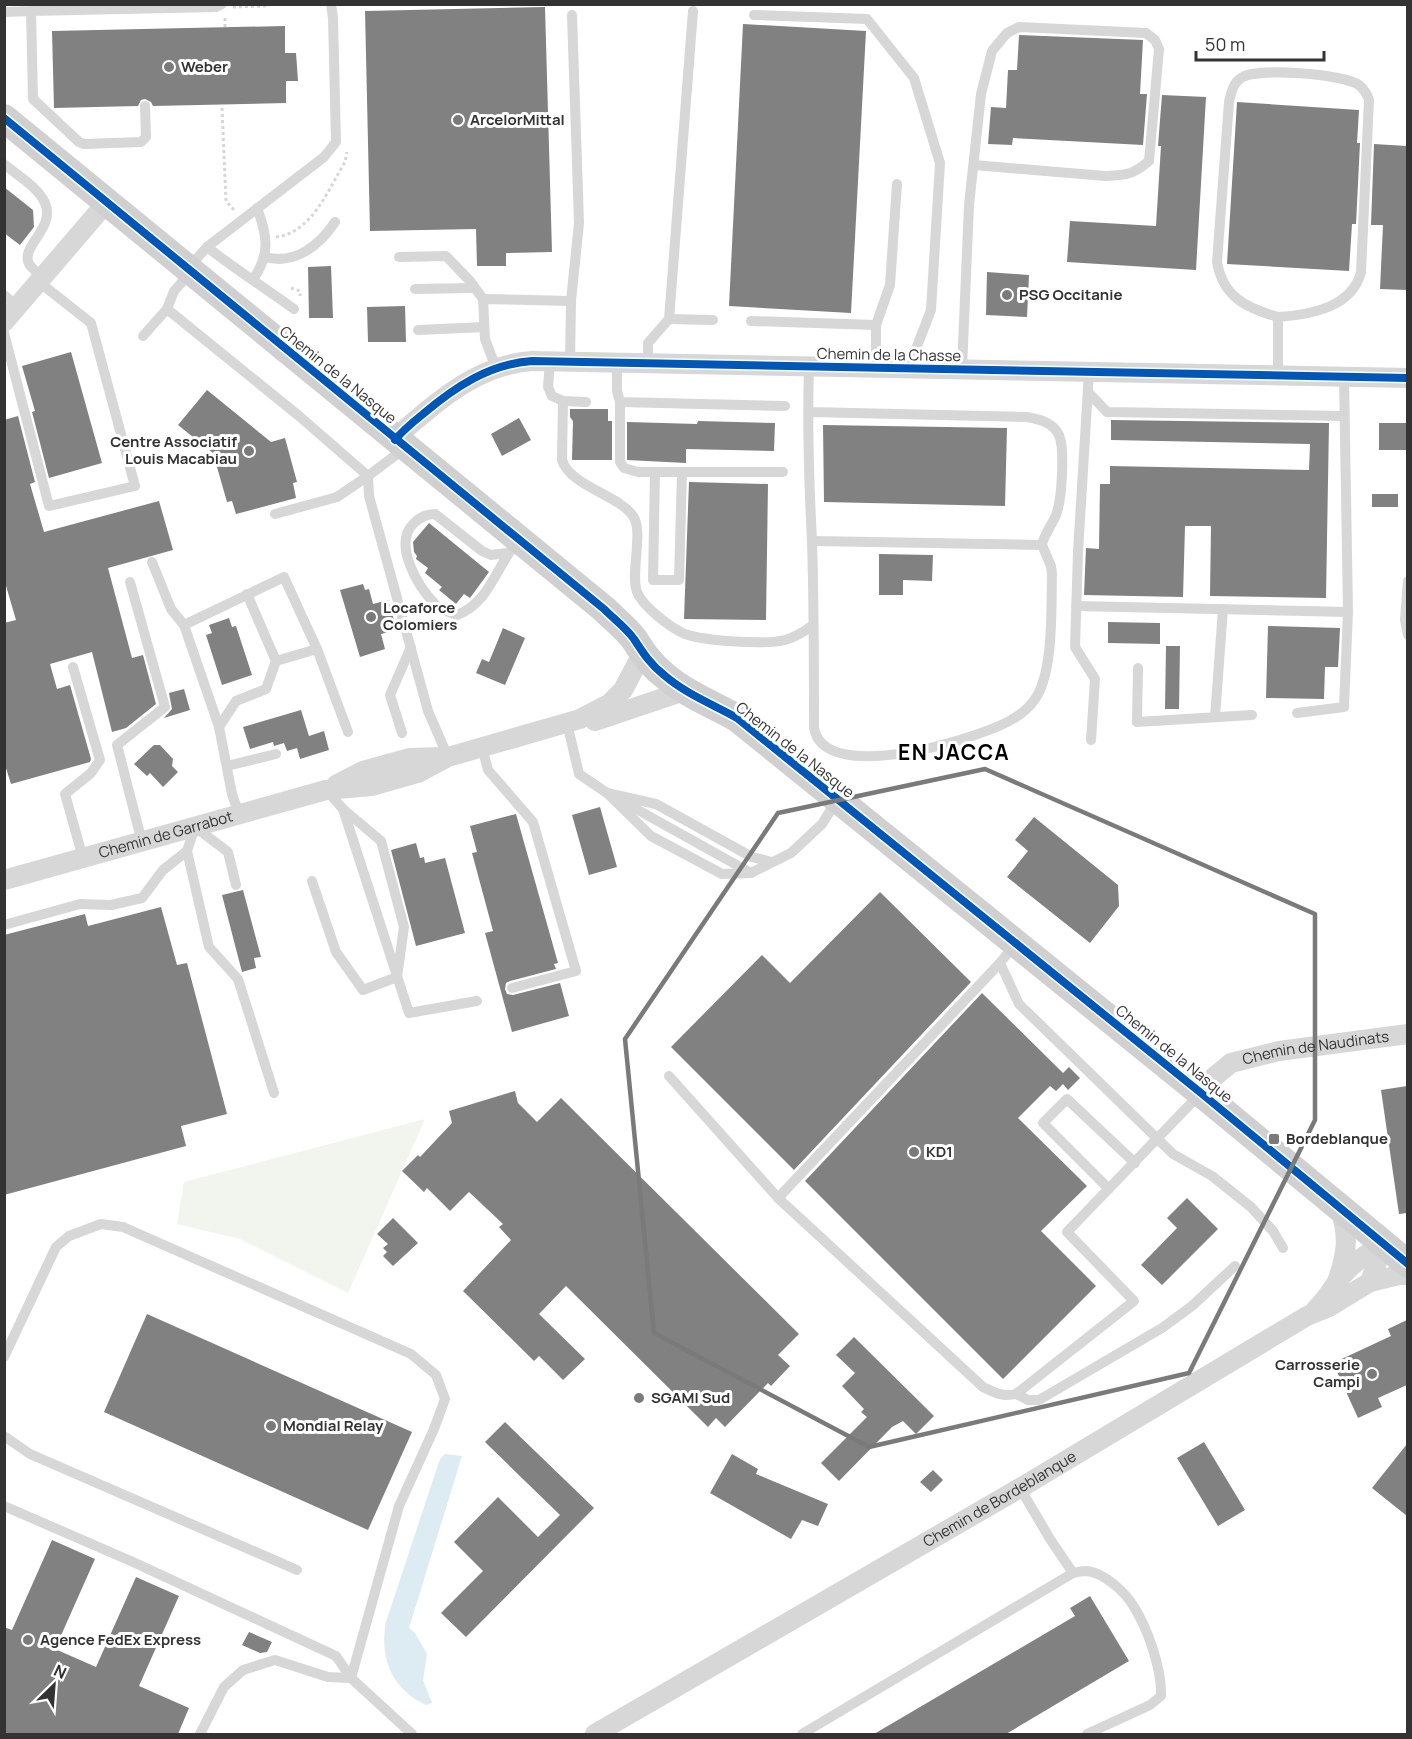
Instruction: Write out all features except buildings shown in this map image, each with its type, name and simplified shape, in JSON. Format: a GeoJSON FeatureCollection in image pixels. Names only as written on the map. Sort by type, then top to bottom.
{"type":"FeatureCollection","features":[{"type":"Feature","properties":{"kind":"street","name":"Chemin de la Nasque"},"geometry":{"type":"LineString","coordinates":[[4,118],[400,444],[513,547],[625,629],[642,654],[662,674],[684,691],[737,718],[837,800],[1008,953],[1201,1093],[1407,1264]]}},
{"type":"Feature","properties":{"kind":"street"},"geometry":{"type":"LineString","coordinates":[[4,321],[11,301],[41,279],[107,202]]}},
{"type":"Feature","properties":{"kind":"street","name":"Chemin de la Chasse"},"geometry":{"type":"LineString","coordinates":[[400,444],[402,432],[449,392],[496,368],[520,362],[962,369],[1089,382],[1278,376],[1407,378]]}},
{"type":"Feature","properties":{"kind":"street","name":"Chemin de Garrabot"},"geometry":{"type":"LineString","coordinates":[[4,880],[326,790],[372,786],[418,773],[447,756],[574,721],[609,704],[623,690],[642,654]]}},
{"type":"Feature","properties":{"kind":"street","name":"Chemin de Garrabot"},"geometry":{"type":"LineString","coordinates":[[574,721],[598,721],[684,691]]}},
{"type":"Feature","properties":{"kind":"street","name":"Chemin de Naudinats"},"geometry":{"type":"LineString","coordinates":[[1201,1093],[1214,1077],[1232,1063],[1279,1051],[1407,1034]]}},
{"type":"Feature","properties":{"kind":"street"},"geometry":{"type":"LineString","coordinates":[[1307,1316],[1328,1298],[1338,1281],[1346,1257],[1347,1242],[1340,1209]]}},
{"type":"Feature","properties":{"kind":"street"},"geometry":{"type":"LineString","coordinates":[[1338,1281],[1366,1255],[1383,1245]]}},
{"type":"Feature","properties":{"kind":"street"},"geometry":{"type":"LineString","coordinates":[[1370,1282],[1383,1245]]}},
{"type":"Feature","properties":{"kind":"street","name":"Chemin de Bordeblanque"},"geometry":{"type":"LineString","coordinates":[[595,1734],[1020,1488],[1307,1316],[1329,1307],[1370,1282],[1407,1275]]}},
{"type":"Feature","properties":{"kind":"lane"},"geometry":{"type":"LineString","coordinates":[[4,12],[159,7],[216,8],[222,4]]}},
{"type":"Feature","properties":{"kind":"lane"},"geometry":{"type":"LineString","coordinates":[[143,336],[167,309],[174,291],[207,247],[324,157],[336,142],[331,4]]}},
{"type":"Feature","properties":{"kind":"lane"},"geometry":{"type":"LineString","coordinates":[[31,11],[33,99],[79,142],[84,144],[141,142],[144,140],[145,106]]}},
{"type":"Feature","properties":{"kind":"lane"},"geometry":{"type":"LineString","coordinates":[[648,364],[648,343],[669,319],[693,11]]}},
{"type":"Feature","properties":{"kind":"lane"},"geometry":{"type":"LineString","coordinates":[[570,362],[571,301],[579,223],[572,15]]}},
{"type":"Feature","properties":{"kind":"lane"},"geometry":{"type":"LineString","coordinates":[[754,15],[867,20],[914,78],[940,163],[931,310],[916,349],[916,368]]}},
{"type":"Feature","properties":{"kind":"lane"},"geometry":{"type":"LineString","coordinates":[[962,369],[969,205],[981,94],[992,51],[1006,33],[1019,27],[1146,33],[1155,40],[1159,49],[1149,161],[1138,171],[1127,175],[1106,176],[974,165]]}},
{"type":"Feature","properties":{"kind":"lane"},"geometry":{"type":"LineString","coordinates":[[1264,72],[1343,78],[1360,85],[1369,100],[1359,281],[1344,298],[1325,309],[1299,316],[1278,316],[1264,313],[1239,301],[1230,294],[1219,276],[1217,262],[1228,102],[1236,83],[1249,74],[1264,72]]}},
{"type":"Feature","properties":{"kind":"lane"},"geometry":{"type":"LineString","coordinates":[[4,164],[45,202],[47,222],[30,250],[28,260],[41,279],[91,323],[135,486],[49,506],[4,333]]}},
{"type":"Feature","properties":{"kind":"lane"},"geometry":{"type":"LineString","coordinates":[[876,368],[876,325],[890,285],[897,184]]}},
{"type":"Feature","properties":{"kind":"lane"},"geometry":{"type":"LineString","coordinates":[[253,279],[265,257],[266,229],[257,208]]}},
{"type":"Feature","properties":{"kind":"lane"},"geometry":{"type":"LineString","coordinates":[[265,257],[283,259],[300,254],[317,245],[335,222]]}},
{"type":"Feature","properties":{"kind":"lane"},"geometry":{"type":"LineString","coordinates":[[207,247],[294,309]]}},
{"type":"Feature","properties":{"kind":"lane"},"geometry":{"type":"LineString","coordinates":[[399,256],[446,256],[470,281],[483,299],[484,339],[496,368]]}},
{"type":"Feature","properties":{"kind":"lane"},"geometry":{"type":"LineString","coordinates":[[415,289],[473,288]]}},
{"type":"Feature","properties":{"kind":"lane"},"geometry":{"type":"LineString","coordinates":[[483,299],[571,301]]}},
{"type":"Feature","properties":{"kind":"lane"},"geometry":{"type":"LineString","coordinates":[[167,309],[368,476],[369,496],[428,711],[447,756]]}},
{"type":"Feature","properties":{"kind":"lane"},"geometry":{"type":"LineString","coordinates":[[1278,316],[1278,376]]}},
{"type":"Feature","properties":{"kind":"lane"},"geometry":{"type":"LineString","coordinates":[[669,319],[713,320]]}},
{"type":"Feature","properties":{"kind":"lane"},"geometry":{"type":"LineString","coordinates":[[751,321],[876,325]]}},
{"type":"Feature","properties":{"kind":"lane"},"geometry":{"type":"LineString","coordinates":[[418,330],[484,327]]}},
{"type":"Feature","properties":{"kind":"lane"},"geometry":{"type":"LineString","coordinates":[[550,362],[549,390],[554,398],[563,401],[586,402]]}},
{"type":"Feature","properties":{"kind":"lane"},"geometry":{"type":"LineString","coordinates":[[617,363],[621,465],[630,471],[783,472]]}},
{"type":"Feature","properties":{"kind":"lane"},"geometry":{"type":"LineString","coordinates":[[809,367],[809,412],[809,495],[812,541],[814,728],[817,737],[828,747],[851,754],[895,756],[922,751],[995,728],[1021,715],[1035,699],[1044,681],[1048,659],[1052,574],[1042,544],[1057,512],[1061,496],[1059,434],[1045,421],[1027,417],[809,412]]}},
{"type":"Feature","properties":{"kind":"lane"},"geometry":{"type":"LineString","coordinates":[[1297,713],[1344,707],[1348,612],[1344,377]]}},
{"type":"Feature","properties":{"kind":"lane"},"geometry":{"type":"LineString","coordinates":[[1089,382],[1107,412],[1344,416]]}},
{"type":"Feature","properties":{"kind":"lane"},"geometry":{"type":"LineString","coordinates":[[1089,382],[1075,646],[1095,679],[1090,740]]}},
{"type":"Feature","properties":{"kind":"lane"},"geometry":{"type":"LineString","coordinates":[[563,401],[562,460],[564,466],[574,476],[634,517],[637,528],[635,580],[637,592],[661,619],[675,628],[698,637],[758,642],[786,639],[813,625]]}},
{"type":"Feature","properties":{"kind":"lane"},"geometry":{"type":"LineString","coordinates":[[620,402],[785,406]]}},
{"type":"Feature","properties":{"kind":"lane"},"geometry":{"type":"LineString","coordinates":[[275,514],[337,497],[368,476],[400,444]]}},
{"type":"Feature","properties":{"kind":"lane"},"geometry":{"type":"LineString","coordinates":[[655,472],[653,580],[679,580],[682,472]]}},
{"type":"Feature","properties":{"kind":"lane"},"geometry":{"type":"LineString","coordinates":[[427,514],[435,514],[482,551],[491,555],[513,547],[494,582],[467,612],[457,615],[437,606],[426,592],[406,555],[405,537],[416,520],[427,514]]}},
{"type":"Feature","properties":{"kind":"lane"},"geometry":{"type":"LineString","coordinates":[[812,541],[1042,544]]}},
{"type":"Feature","properties":{"kind":"lane"},"geometry":{"type":"LineString","coordinates":[[152,562],[171,609],[184,625],[219,727],[232,794],[239,814]]}},
{"type":"Feature","properties":{"kind":"lane"},"geometry":{"type":"LineString","coordinates":[[184,625],[284,577],[317,650],[348,732]]}},
{"type":"Feature","properties":{"kind":"lane"},"geometry":{"type":"LineString","coordinates":[[1407,581],[1405,620],[1407,635]]}},
{"type":"Feature","properties":{"kind":"lane"},"geometry":{"type":"LineString","coordinates":[[130,582],[165,707],[117,745],[142,842]]}},
{"type":"Feature","properties":{"kind":"lane"},"geometry":{"type":"LineString","coordinates":[[219,727],[236,701],[266,689],[276,661],[247,594]]}},
{"type":"Feature","properties":{"kind":"lane"},"geometry":{"type":"LineString","coordinates":[[1076,606],[1348,612]]}},
{"type":"Feature","properties":{"kind":"lane"},"geometry":{"type":"LineString","coordinates":[[1215,717],[1223,609]]}},
{"type":"Feature","properties":{"kind":"lane"},"geometry":{"type":"LineString","coordinates":[[402,733],[390,695],[411,647]]}},
{"type":"Feature","properties":{"kind":"lane"},"geometry":{"type":"LineString","coordinates":[[276,661],[317,650]]}},
{"type":"Feature","properties":{"kind":"lane"},"geometry":{"type":"LineString","coordinates":[[73,667],[100,760],[91,773],[65,794],[82,858]]}},
{"type":"Feature","properties":{"kind":"lane"},"geometry":{"type":"LineString","coordinates":[[1138,668],[1137,722],[1252,715]]}},
{"type":"Feature","properties":{"kind":"lane"},"geometry":{"type":"LineString","coordinates":[[574,721],[579,774],[606,793],[651,836],[722,874],[751,873],[791,853],[822,824],[837,800]]}},
{"type":"Feature","properties":{"kind":"lane"},"geometry":{"type":"LineString","coordinates":[[482,747],[488,770],[533,822],[576,971],[512,988]]}},
{"type":"Feature","properties":{"kind":"lane"},"geometry":{"type":"LineString","coordinates":[[227,766],[276,754]]}},
{"type":"Feature","properties":{"kind":"lane"},"geometry":{"type":"LineString","coordinates":[[326,790],[381,841],[404,927],[397,977]]}},
{"type":"Feature","properties":{"kind":"lane"},"geometry":{"type":"LineString","coordinates":[[606,793],[656,804],[752,857],[772,862]]}},
{"type":"Feature","properties":{"kind":"lane"},"geometry":{"type":"LineString","coordinates":[[606,793],[650,815],[751,873]]}},
{"type":"Feature","properties":{"kind":"lane"},"geometry":{"type":"LineString","coordinates":[[343,808],[409,1013],[477,1001]]}},
{"type":"Feature","properties":{"kind":"lane"},"geometry":{"type":"LineString","coordinates":[[236,885],[228,852],[195,827],[187,851],[209,947],[238,979],[274,1093]]}},
{"type":"Feature","properties":{"kind":"lane"},"geometry":{"type":"LineString","coordinates":[[4,925],[80,904],[111,905],[142,898],[164,870],[187,851]]}},
{"type":"Feature","properties":{"kind":"lane"},"geometry":{"type":"LineString","coordinates":[[312,881],[336,952],[363,990],[397,977]]}},
{"type":"Feature","properties":{"kind":"lane"},"geometry":{"type":"LineString","coordinates":[[1008,953],[1019,1004],[1173,1154],[1212,1176],[1251,1207],[1273,1232],[1283,1248]]}},
{"type":"Feature","properties":{"kind":"lane"},"geometry":{"type":"LineString","coordinates":[[778,1198],[1008,953]]}},
{"type":"Feature","properties":{"kind":"lane"},"geometry":{"type":"LineString","coordinates":[[669,1076],[778,1198],[984,1388],[1008,1396],[1016,1394],[1134,1301],[1067,1232],[1201,1093]]}},
{"type":"Feature","properties":{"kind":"lane"},"geometry":{"type":"LineString","coordinates":[[1109,1189],[1043,1123],[1067,1099],[1135,1163]]}},
{"type":"Feature","properties":{"kind":"lane"},"geometry":{"type":"LineString","coordinates":[[4,1357],[57,1247],[69,1236],[100,1224],[123,1227],[411,1354],[436,1375],[445,1399],[399,1506],[351,1678]]}},
{"type":"Feature","properties":{"kind":"lane"},"geometry":{"type":"LineString","coordinates":[[1016,1394],[1028,1400],[1039,1400],[1070,1382],[1162,1328],[1192,1306],[1235,1266]]}},
{"type":"Feature","properties":{"kind":"lane"},"geometry":{"type":"LineString","coordinates":[[4,1436],[30,1454],[297,1570]]}},
{"type":"Feature","properties":{"kind":"lane"},"geometry":{"type":"LineString","coordinates":[[1020,1488],[1073,1573]]}},
{"type":"Feature","properties":{"kind":"lane"},"geometry":{"type":"LineString","coordinates":[[4,1506],[134,1562],[336,1656],[351,1678],[412,1734]]}},
{"type":"Feature","properties":{"kind":"lane"},"geometry":{"type":"LineString","coordinates":[[802,1734],[1073,1573],[1088,1571],[1108,1580],[1134,1607],[1162,1681],[1161,1696],[1149,1706],[1087,1734]]}},
{"type":"Feature","properties":{"kind":"lane"},"geometry":{"type":"LineString","coordinates":[[200,1734],[224,1687],[243,1670],[275,1660],[328,1677],[351,1678]]}},
{"type":"Feature","properties":{"kind":"path"},"geometry":{"type":"LineString","coordinates":[[225,27],[225,12],[233,7],[265,6],[267,4]]}},
{"type":"Feature","properties":{"kind":"highlighted area"},"geometry":{"type":"Polygon","coordinates":[[[985,769],[1315,914],[1315,1120],[1189,1373],[869,1447],[654,1333],[625,1039],[778,813],[985,769]]]}},
{"type":"Feature","properties":{"kind":"shaded area"},"geometry":{"type":"Polygon","coordinates":[[[425,1119],[348,1293],[240,1239],[177,1224],[184,1182],[425,1119]]]}},
{"type":"Feature","properties":{"kind":"shaded area"},"geometry":{"type":"Polygon","coordinates":[[[445,1454],[462,1456],[409,1628],[415,1633],[427,1654],[423,1680],[432,1703],[426,1705],[404,1690],[391,1671],[387,1660],[384,1635],[386,1622],[440,1459],[445,1454]]]}},
{"type":"Feature","properties":{"kind":"cycle path"},"geometry":{"type":"LineString","coordinates":[[4,118],[604,609],[634,639],[651,663],[672,682],[737,718],[1201,1093],[1408,1264]]}},
{"type":"Feature","properties":{"kind":"cycle path"},"geometry":{"type":"LineString","coordinates":[[395,440],[435,404],[473,378],[501,367],[532,361],[1408,378]]}},
{"type":"Feature","properties":{"kind":"place","name":"Weber"},"geometry":{"type":"Point","coordinates":[169,67]}},
{"type":"Feature","properties":{"kind":"place","name":"ArcelorMittal"},"geometry":{"type":"Point","coordinates":[458,120]}},
{"type":"Feature","properties":{"kind":"place","name":"PSG Occitanie"},"geometry":{"type":"Point","coordinates":[1007,295]}},
{"type":"Feature","properties":{"kind":"place","name":"Centre Associatif Louis Macabiau"},"geometry":{"type":"Point","coordinates":[249,451]}},
{"type":"Feature","properties":{"kind":"place","name":"Locaforce Colomiers"},"geometry":{"type":"Point","coordinates":[371,617]}},
{"type":"Feature","properties":{"kind":"place","name":"Bordeblanque"},"geometry":{"type":"Point","coordinates":[1274,1139]}},
{"type":"Feature","properties":{"kind":"place","name":"KD1"},"geometry":{"type":"Point","coordinates":[914,1152]}},
{"type":"Feature","properties":{"kind":"place","name":"Carrosserie Campi"},"geometry":{"type":"Point","coordinates":[1372,1374]}},
{"type":"Feature","properties":{"kind":"place","name":"SGAMI Sud"},"geometry":{"type":"Point","coordinates":[639,1398]}},
{"type":"Feature","properties":{"kind":"place","name":"Mondial Relay"},"geometry":{"type":"Point","coordinates":[271,1426]}},
{"type":"Feature","properties":{"kind":"place","name":"Agence FedEx Express"},"geometry":{"type":"Point","coordinates":[28,1640]}},
{"type":"Feature","properties":{"kind":"district","name":"EN JACCA"},"geometry":{"type":"Point","coordinates":[954,753]}}]}
